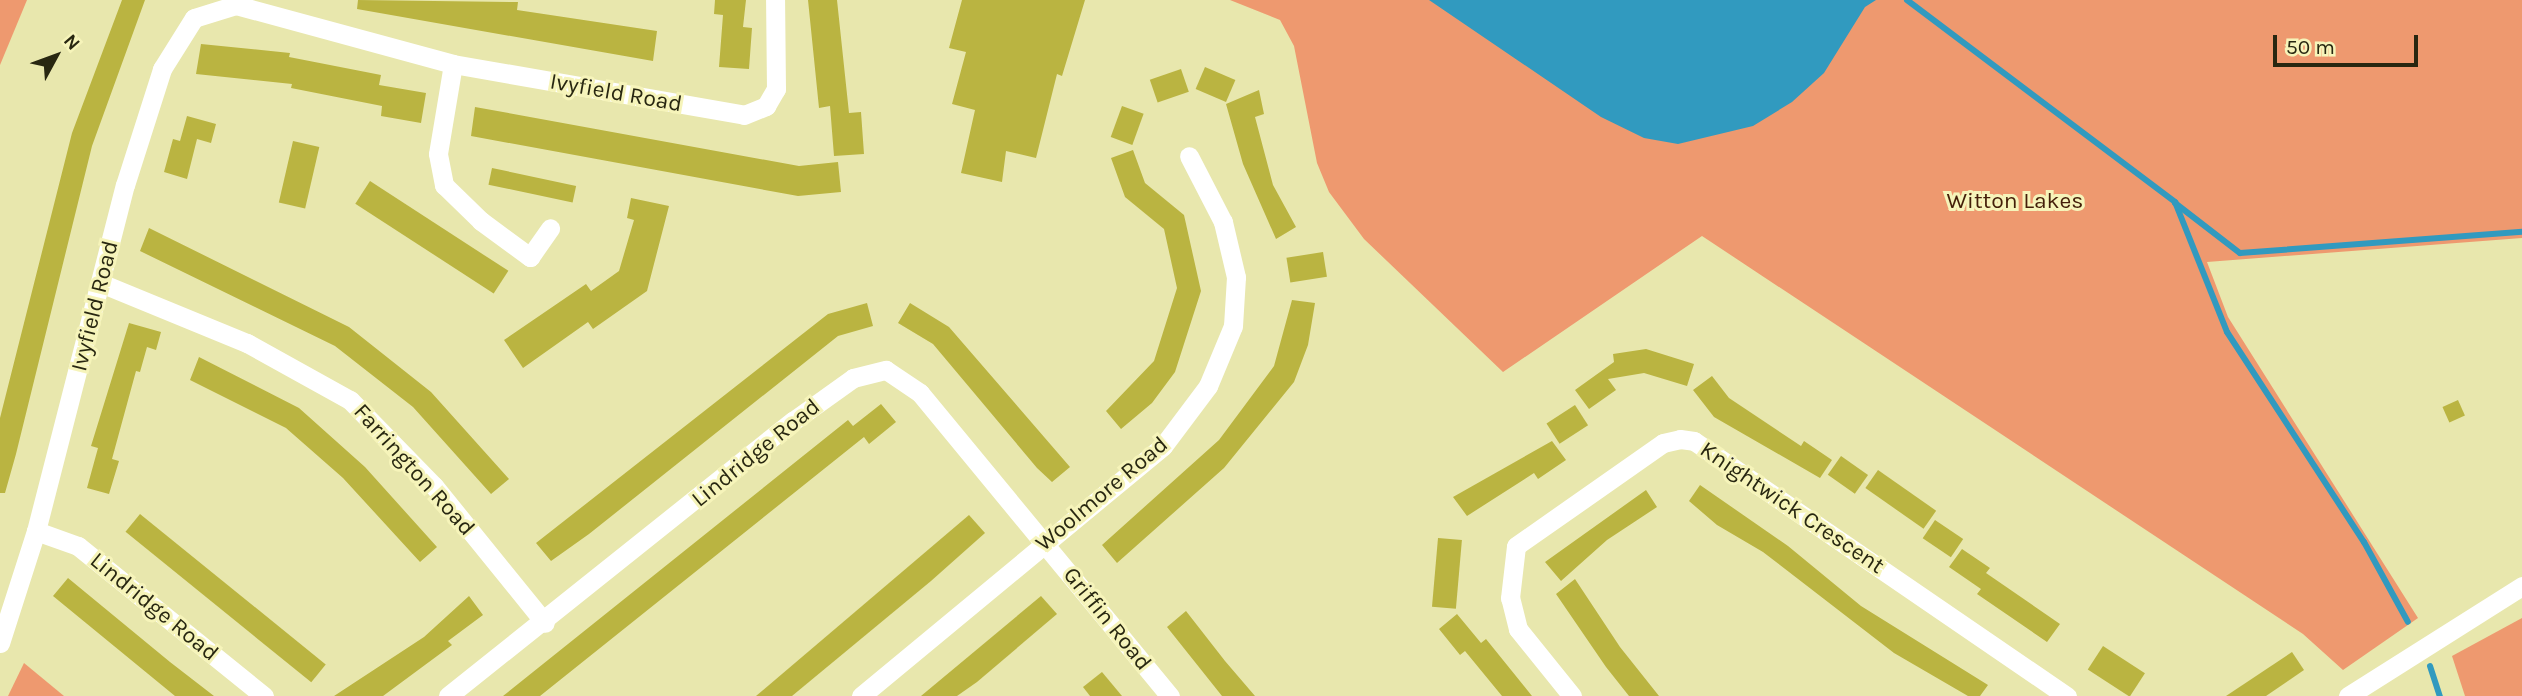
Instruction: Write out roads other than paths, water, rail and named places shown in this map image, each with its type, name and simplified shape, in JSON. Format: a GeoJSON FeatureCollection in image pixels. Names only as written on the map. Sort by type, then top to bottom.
{"type":"FeatureCollection","features":[{"type":"Feature","properties":{"kind":"street","name":"Ivyfield Road"},"geometry":{"type":"LineString","coordinates":[[0,643],[36,531],[103,284],[125,185],[162,69],[194,18],[237,3],[453,64],[744,115],[766,106],[776,89],[775,0]]}},
{"type":"Feature","properties":{"kind":"street"},"geometry":{"type":"LineString","coordinates":[[453,64],[438,154],[444,185],[481,221],[530,257],[550,228]]}},
{"type":"Feature","properties":{"kind":"street","name":"Woolmore Road"},"geometry":{"type":"LineString","coordinates":[[861,696],[1169,439],[1208,386],[1233,326],[1233,255],[1189,156]]}},
{"type":"Feature","properties":{"kind":"street","name":"Farrington Road"},"geometry":{"type":"LineString","coordinates":[[103,284],[247,343],[350,400],[434,486],[545,623]]}},
{"type":"Feature","properties":{"kind":"street","name":"Lindridge Road"},"geometry":{"type":"LineString","coordinates":[[448,696],[545,623],[793,421],[853,378],[886,370],[920,393],[1044,543]]}},
{"type":"Feature","properties":{"kind":"street","name":"Knightwick Crescent"},"geometry":{"type":"LineString","coordinates":[[1572,696],[1518,629],[1510,598],[1516,545],[1663,443],[1680,439],[1694,441],[2067,696]]}},
{"type":"Feature","properties":{"kind":"street","name":"Lindridge Road"},"geometry":{"type":"LineString","coordinates":[[36,531],[78,547],[264,696]]}},
{"type":"Feature","properties":{"kind":"street","name":"Griffin Road"},"geometry":{"type":"LineString","coordinates":[[1044,543],[1170,696]]}},
{"type":"Feature","properties":{"kind":"street"},"geometry":{"type":"LineString","coordinates":[[2348,696],[2522,586]]}},
{"type":"Feature","properties":{"kind":"water"},"geometry":{"type":"Polygon","coordinates":[[[1429,0],[1876,0],[1865,7],[1824,73],[1792,102],[1753,126],[1678,144],[1644,138],[1601,117],[1429,0]]]}},
{"type":"Feature","properties":{"kind":"waterway"},"geometry":{"type":"LineString","coordinates":[[1907,0],[2175,202],[2227,332],[2364,542],[2408,622]]}},
{"type":"Feature","properties":{"kind":"waterway"},"geometry":{"type":"LineString","coordinates":[[2175,203],[2240,253],[2522,232]]}},
{"type":"Feature","properties":{"kind":"waterway"},"geometry":{"type":"LineString","coordinates":[[2430,666],[2440,696]]}},
{"type":"Feature","properties":{"kind":"park label","name":"Witton Lakes"},"geometry":{"type":"Point","coordinates":[2015,201]}}]}
